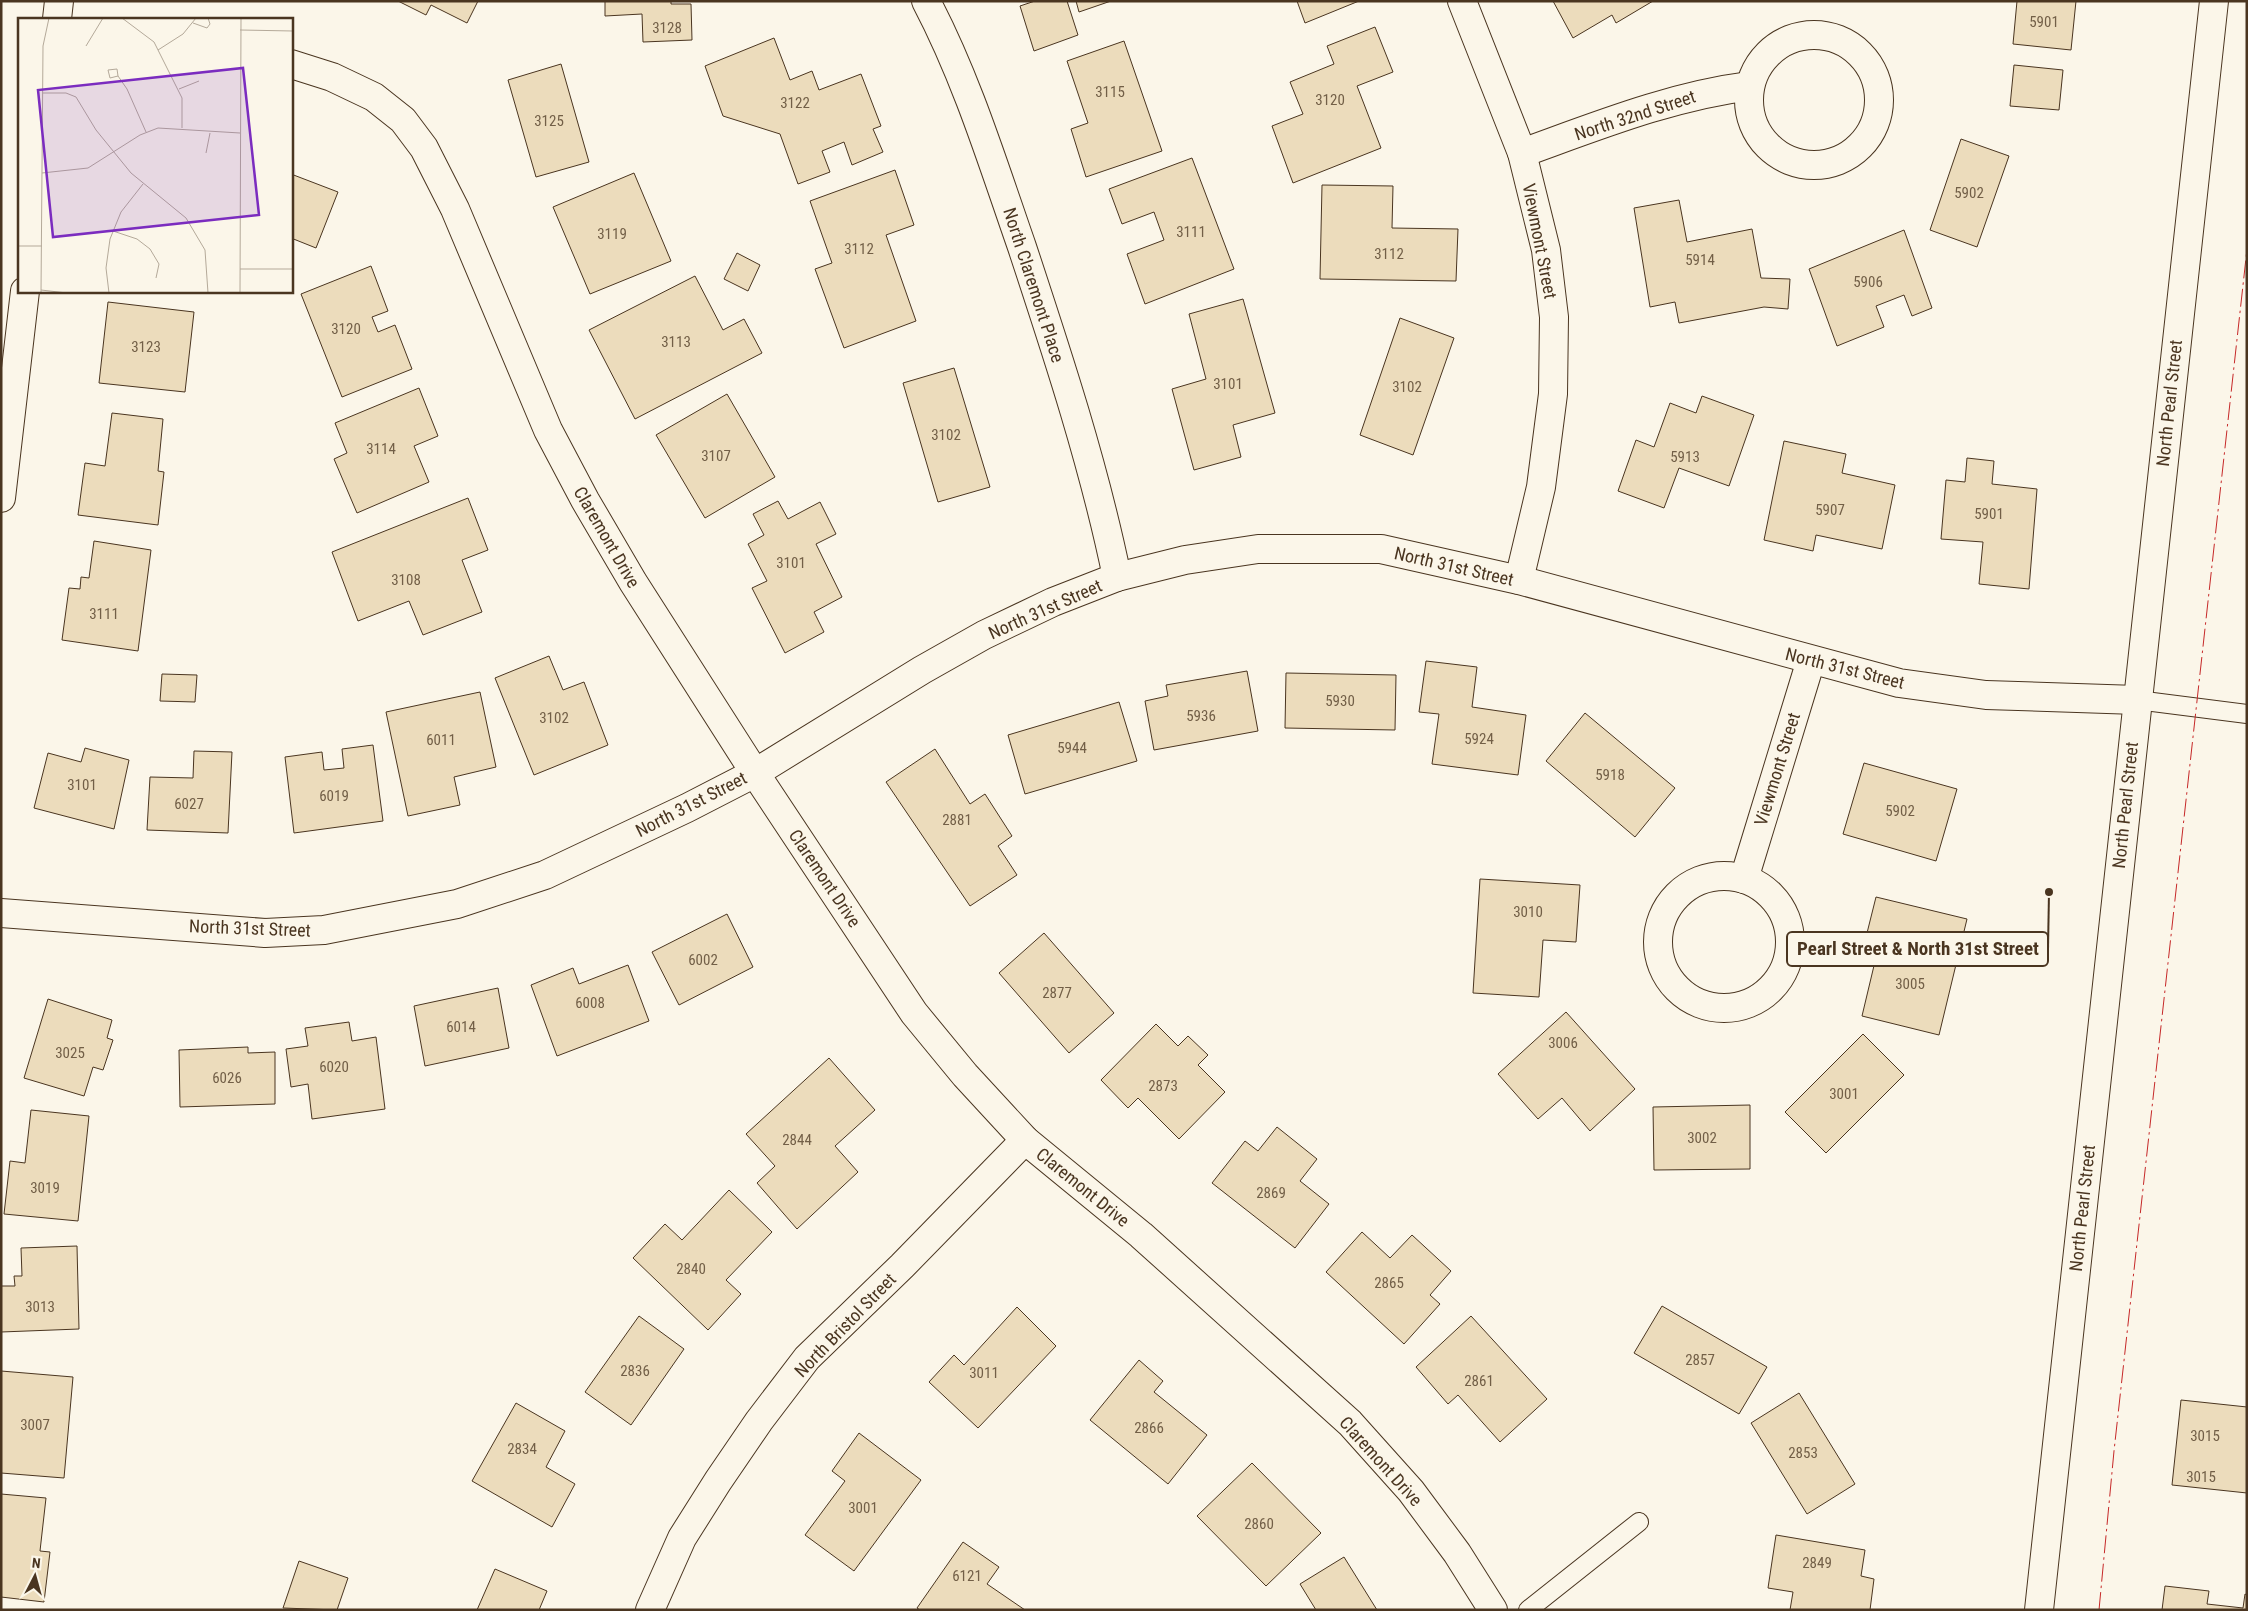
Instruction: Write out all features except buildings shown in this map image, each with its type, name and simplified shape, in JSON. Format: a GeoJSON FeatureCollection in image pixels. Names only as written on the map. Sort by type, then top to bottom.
{"type":"FeatureCollection","features":[{"type":"Feature","properties":{"kind":"street"},"geometry":{"type":"LineString","coordinates":[[57,18],[59,1]]}},
{"type":"Feature","properties":{"kind":"street","name":"North Claremont Place"},"geometry":{"type":"LineString","coordinates":[[926,1],[940,27],[966,88],[1040,302],[1073,402],[1104,515],[1117,577]]}},
{"type":"Feature","properties":{"kind":"street","name":"Viewmont Street"},"geometry":{"type":"LineString","coordinates":[[1462,1],[1522,153],[1546,250],[1554,317],[1553,394],[1541,487],[1519,580]]}},
{"type":"Feature","properties":{"kind":"street","name":"North Pearl Street"},"geometry":{"type":"LineString","coordinates":[[2039,1610],[2214,1]]}},
{"type":"Feature","properties":{"kind":"street"},"geometry":{"type":"LineString","coordinates":[[1808,34],[1829,36],[1848,43],[1864,56],[1875,74],[1880,94],[1879,115],[1872,133],[1858,149],[1841,161],[1821,165],[1800,165],[1781,156],[1765,144],[1758,132],[1749,106],[1750,86],[1758,66],[1771,50],[1788,40],[1808,34]]}},
{"type":"Feature","properties":{"kind":"street","name":"Claremont Drive"},"geometry":{"type":"LineString","coordinates":[[292,64],[332,76],[374,97],[403,120],[424,148],[455,209],[511,346],[553,439],[585,500],[633,582],[755,773],[914,1013],[965,1075],[1025,1140],[1141,1235],[1350,1423],[1411,1491],[1457,1553],[1493,1610]]}},
{"type":"Feature","properties":{"kind":"street","name":"North 32nd Street"},"geometry":{"type":"LineString","coordinates":[[1522,153],[1647,108],[1719,90],[1750,86]]}},
{"type":"Feature","properties":{"kind":"street"},"geometry":{"type":"LineString","coordinates":[[1,498],[26,292]]}},
{"type":"Feature","properties":{"kind":"street","name":"North 31st Street"},"geometry":{"type":"LineString","coordinates":[[1,913],[265,933],[324,930],[380,921],[457,904],[544,875],[687,808],[755,773],[922,670],[984,636],[1053,602],[1117,577],[1185,560],[1258,549],[1381,549],[1519,580],[1899,683],[1986,695],[2137,700]]}},
{"type":"Feature","properties":{"kind":"street","name":"Viewmont Street"},"geometry":{"type":"LineString","coordinates":[[1744,879],[1811,660]]}},
{"type":"Feature","properties":{"kind":"street"},"geometry":{"type":"LineString","coordinates":[[1723,876],[1744,879],[1763,887],[1781,908],[1787,920],[1791,940],[1788,961],[1779,979],[1764,994],[1746,1004],[1726,1008],[1705,1005],[1687,996],[1671,981],[1662,963],[1658,942],[1661,922],[1670,904],[1685,889],[1703,879],[1723,876]]}},
{"type":"Feature","properties":{"kind":"street","name":"North Bristol Street"},"geometry":{"type":"LineString","coordinates":[[650,1610],[682,1538],[759,1421],[808,1358],[902,1266],[1025,1140]]}},
{"type":"Feature","properties":{"kind":"lane"},"geometry":{"type":"LineString","coordinates":[[2137,700],[2247,714]]}},
{"type":"Feature","properties":{"kind":"lane"},"geometry":{"type":"LineString","coordinates":[[1528,1610],[1639,1522]]}},
{"type":"Feature","properties":{"kind":"power"},"geometry":{"type":"LineString","coordinates":[[2099,1610],[2114,1451],[2247,249]]}},
{"type":"Feature","properties":{"kind":"place","name":"Pearl Street & North 31st Street"},"geometry":{"type":"Point","coordinates":[2049,892]}}]}
